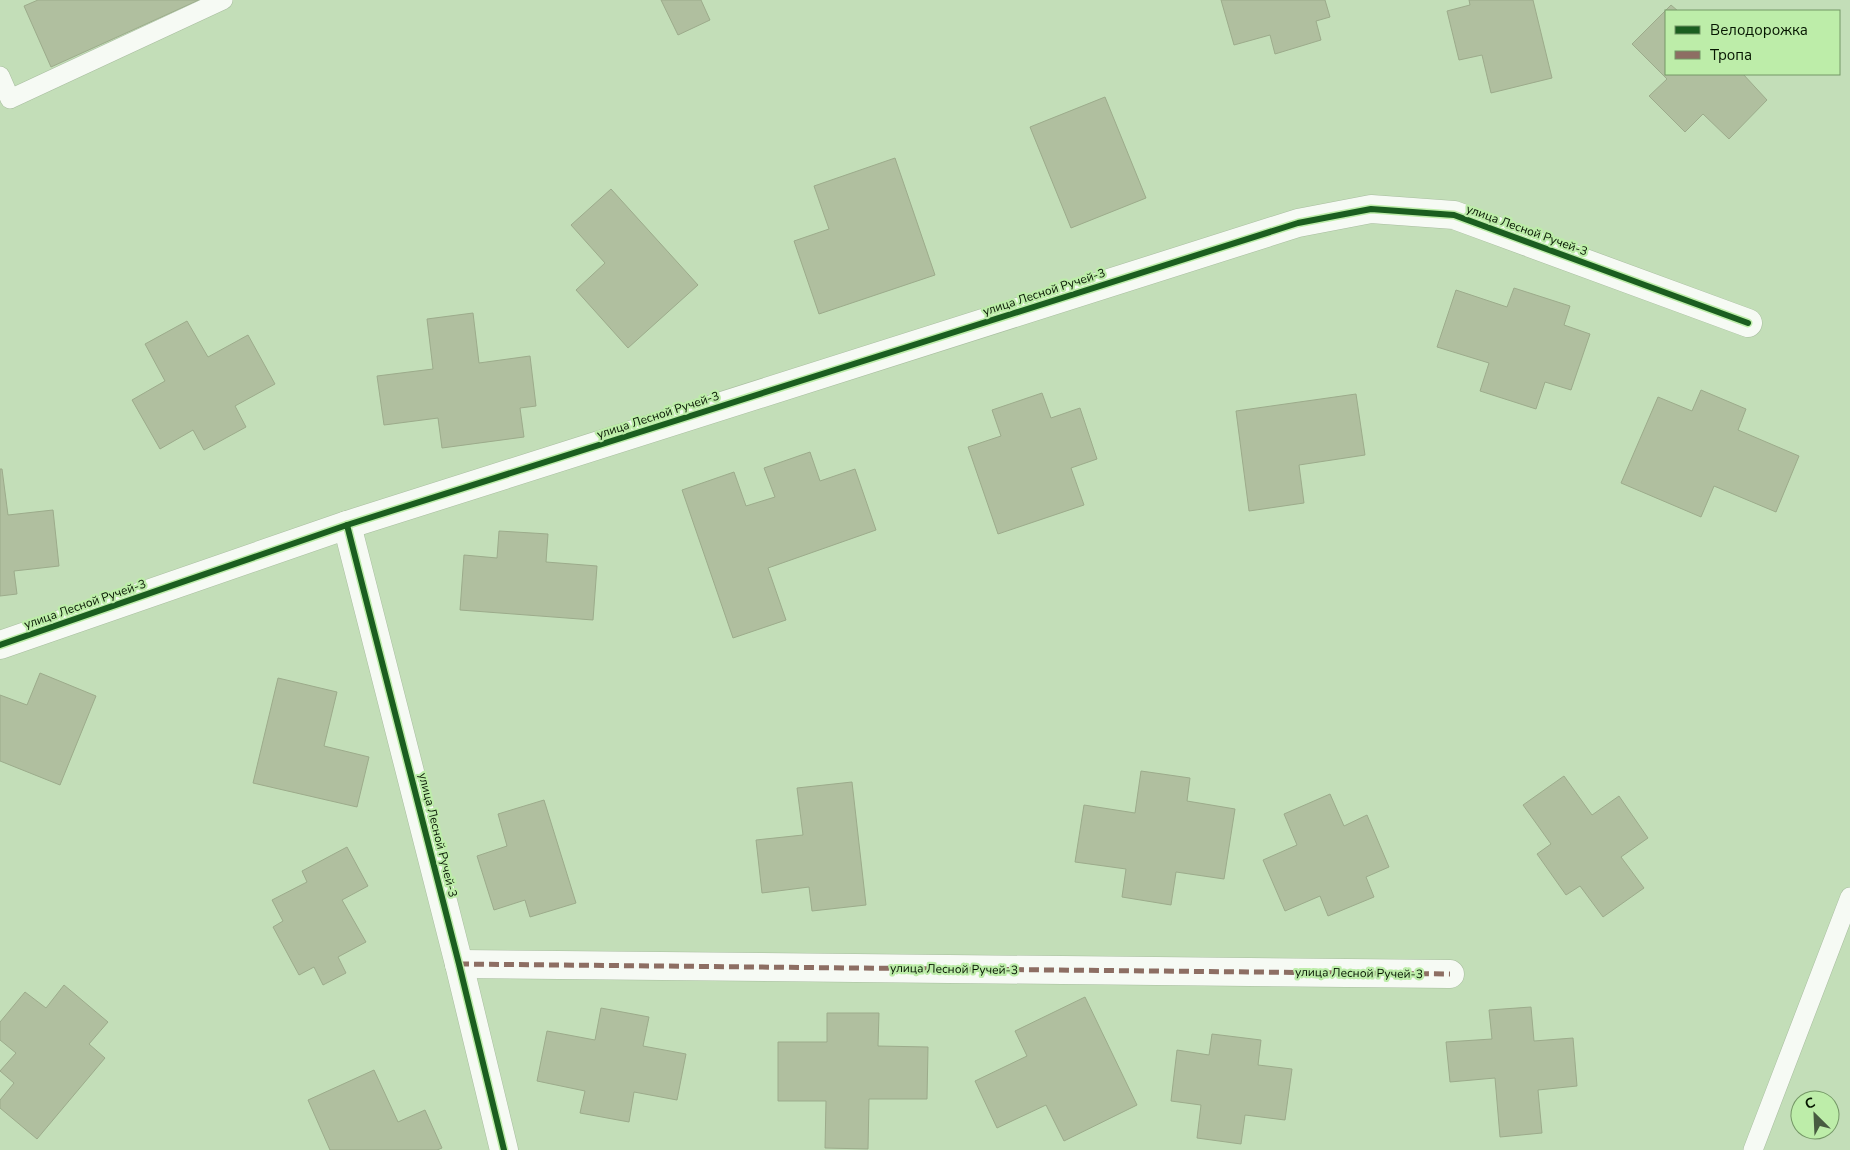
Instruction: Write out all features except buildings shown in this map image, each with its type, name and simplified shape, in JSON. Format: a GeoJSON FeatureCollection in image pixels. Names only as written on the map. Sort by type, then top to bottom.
{"type":"FeatureCollection","features":[{"type":"Feature","properties":{"kind":"street","name":"улица Лесной Ручей-3"},"geometry":{"type":"LineString","coordinates":[[0,645],[347,525],[1298,223],[1371,209],[1454,215],[1748,323]]}},
{"type":"Feature","properties":{"kind":"street","name":"улица Лесной Ручей-3"},"geometry":{"type":"LineString","coordinates":[[347,525],[459,964],[504,1150]]}},
{"type":"Feature","properties":{"kind":"street","name":"улица Лесной Ручей-3"},"geometry":{"type":"LineString","coordinates":[[459,964],[1450,974]]}},
{"type":"Feature","properties":{"kind":"lane"},"geometry":{"type":"LineString","coordinates":[[0,76],[10,98],[223,0]]}},
{"type":"Feature","properties":{"kind":"lane"},"geometry":{"type":"LineString","coordinates":[[1753,1150],[1850,897]]}},
{"type":"Feature","properties":{"kind":"marked path"},"geometry":{"type":"LineString","coordinates":[[459,964],[1450,974]]}},
{"type":"Feature","properties":{"kind":"cycle path"},"geometry":{"type":"LineString","coordinates":[[347,525],[1298,223],[1371,209],[1454,215],[1748,323]]}},
{"type":"Feature","properties":{"kind":"cycle path"},"geometry":{"type":"LineString","coordinates":[[0,645],[347,525],[459,964],[504,1150]]}}]}
